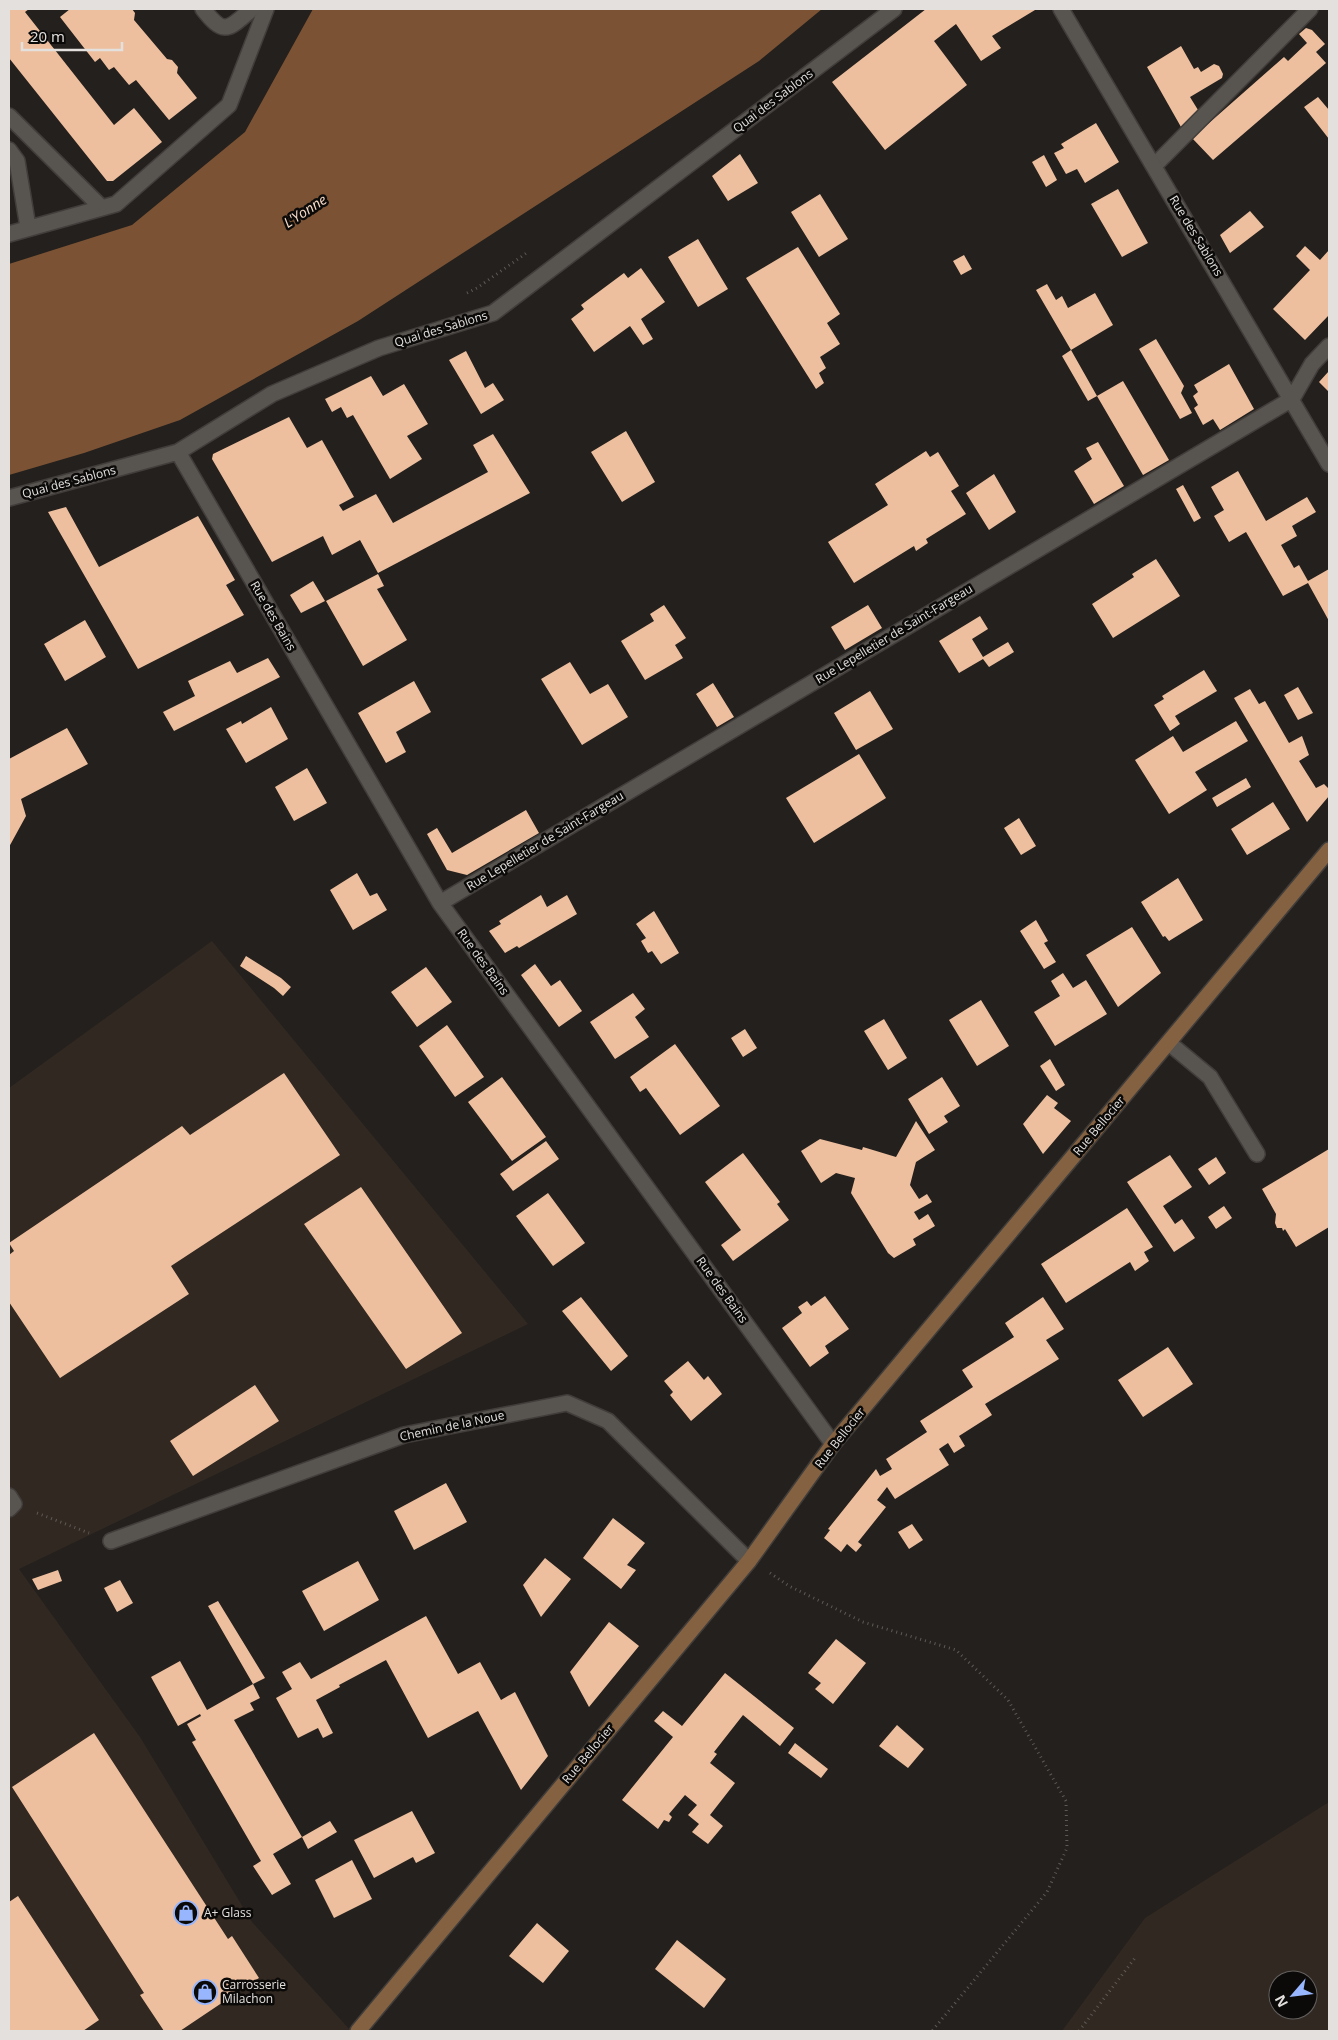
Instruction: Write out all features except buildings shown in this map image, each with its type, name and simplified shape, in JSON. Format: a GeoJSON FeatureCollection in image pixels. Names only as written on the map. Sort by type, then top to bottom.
{"type":"FeatureCollection","features":[{"type":"Feature","properties":{"kind":"street"},"geometry":{"type":"LineString","coordinates":[[203,9],[216,24],[224,28],[232,26],[252,9]]}},
{"type":"Feature","properties":{"kind":"street"},"geometry":{"type":"LineString","coordinates":[[9,234],[28,227],[116,204],[230,105],[266,9]]}},
{"type":"Feature","properties":{"kind":"street","name":"Quai des Sablons"},"geometry":{"type":"LineString","coordinates":[[9,498],[178,452],[272,394],[379,348],[493,313],[894,9]]}},
{"type":"Feature","properties":{"kind":"street","name":"Rue des Sablons"},"geometry":{"type":"LineString","coordinates":[[1061,9],[1329,464]]}},
{"type":"Feature","properties":{"kind":"street"},"geometry":{"type":"LineString","coordinates":[[1154,166],[1310,9]]}},
{"type":"Feature","properties":{"kind":"street"},"geometry":{"type":"LineString","coordinates":[[9,116],[102,208]]}},
{"type":"Feature","properties":{"kind":"street"},"geometry":{"type":"LineString","coordinates":[[9,150],[16,161],[28,227]]}},
{"type":"Feature","properties":{"kind":"street","name":"Rue Lepelletier de Saint-Fargeau"},"geometry":{"type":"LineString","coordinates":[[440,903],[1292,399],[1312,364],[1329,346]]}},
{"type":"Feature","properties":{"kind":"street","name":"Rue des Bains"},"geometry":{"type":"LineString","coordinates":[[178,452],[440,903],[834,1444]]}},
{"type":"Feature","properties":{"kind":"street","name":"Rue Bellocier"},"geometry":{"type":"LineString","coordinates":[[358,2031],[749,1560],[834,1444],[1329,850]]}},
{"type":"Feature","properties":{"kind":"street"},"geometry":{"type":"LineString","coordinates":[[1169,1043],[1210,1077],[1257,1154]]}},
{"type":"Feature","properties":{"kind":"street","name":"Chemin de la Noue"},"geometry":{"type":"LineString","coordinates":[[111,1541],[404,1434],[567,1403],[608,1421],[749,1560]]}},
{"type":"Feature","properties":{"kind":"street"},"geometry":{"type":"LineString","coordinates":[[9,1496],[14,1504],[9,1509]]}},
{"type":"Feature","properties":{"kind":"path"},"geometry":{"type":"LineString","coordinates":[[461,295],[477,288],[534,248]]}},
{"type":"Feature","properties":{"kind":"path"},"geometry":{"type":"LineString","coordinates":[[51,1518],[111,1541]]}},
{"type":"Feature","properties":{"kind":"path"},"geometry":{"type":"LineString","coordinates":[[749,1560],[789,1586],[863,1622],[956,1650],[1008,1700],[1066,1801],[1067,1848],[1047,1892],[932,2031]]}},
{"type":"Feature","properties":{"kind":"path"},"geometry":{"type":"LineString","coordinates":[[1079,2031],[1135,1958]]}},
{"type":"Feature","properties":{"kind":"shaded area"},"geometry":{"type":"Polygon","coordinates":[[[212,941],[528,1324],[19,1569],[140,1737],[252,1922],[351,2031],[9,2031],[9,1088],[212,941]]]}},
{"type":"Feature","properties":{"kind":"shaded area"},"geometry":{"type":"Polygon","coordinates":[[[1329,1802],[1329,2031],[1062,2031],[1145,1918],[1329,1802]]]}},
{"type":"Feature","properties":{"kind":"water","name":"L'Yonne"},"geometry":{"type":"Polygon","coordinates":[[[313,9],[822,9],[759,61],[358,321],[180,420],[84,453],[9,475],[9,264],[132,225],[245,132],[313,9]]]}},
{"type":"Feature","properties":{"kind":"place","name":"A+ Glass"},"geometry":{"type":"Point","coordinates":[186,1913]}},
{"type":"Feature","properties":{"kind":"place","name":"Carrosserie Milachon"},"geometry":{"type":"Point","coordinates":[205,1992]}}]}
